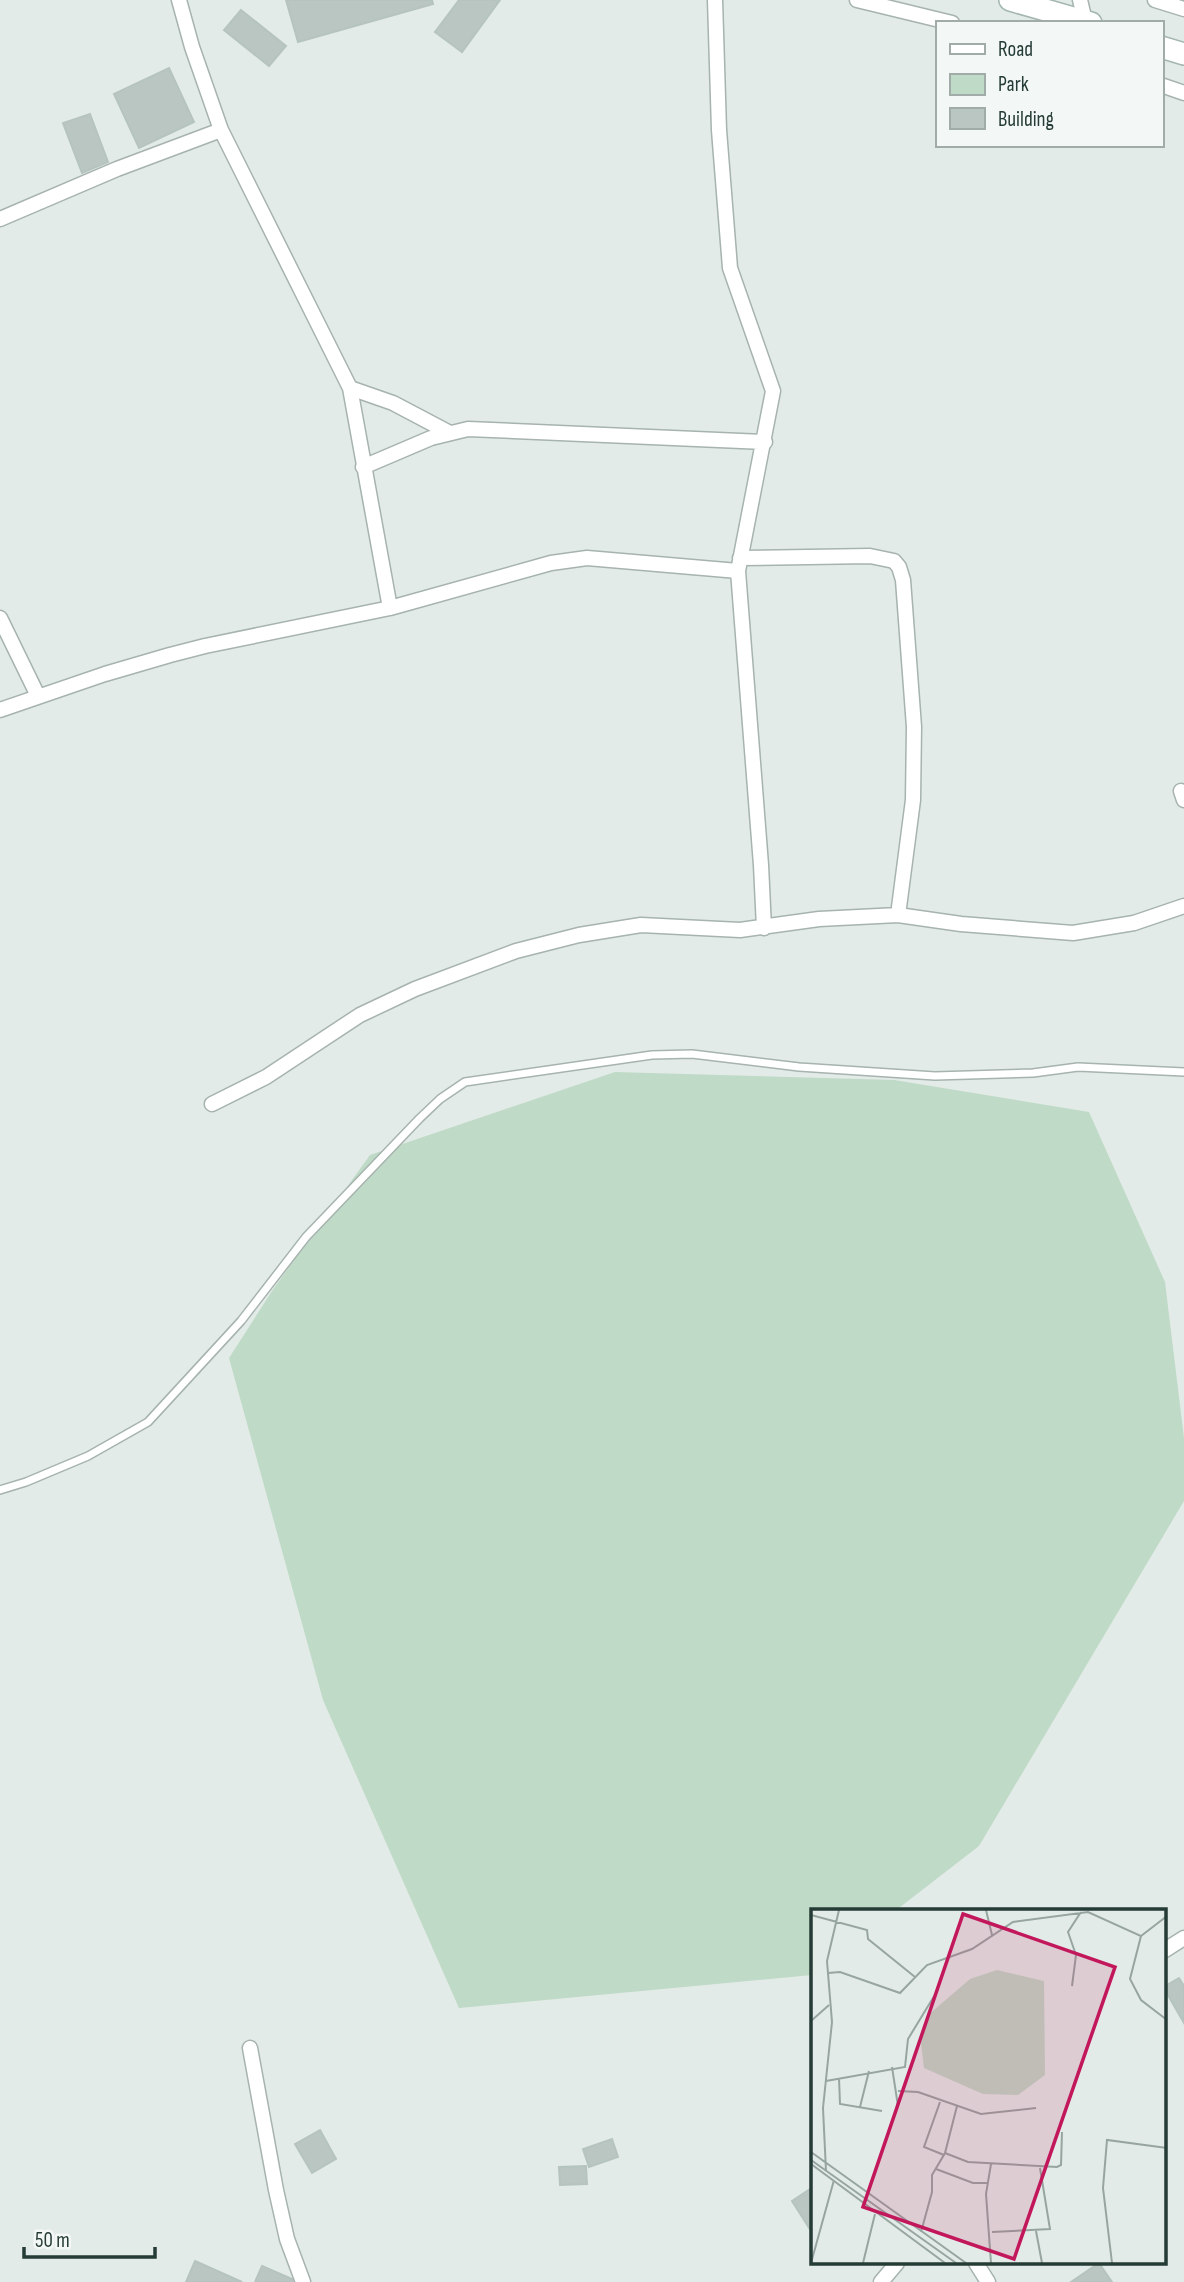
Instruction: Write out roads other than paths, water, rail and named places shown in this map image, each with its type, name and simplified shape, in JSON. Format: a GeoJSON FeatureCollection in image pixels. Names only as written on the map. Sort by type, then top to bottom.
{"type":"FeatureCollection","features":[{"type":"Feature","properties":{"kind":"main road"},"geometry":{"type":"LineString","coordinates":[[1010,0],[1085,14]]}},
{"type":"Feature","properties":{"kind":"main road"},"geometry":{"type":"LineString","coordinates":[[1163,48],[1184,54]]}},
{"type":"Feature","properties":{"kind":"street"},"geometry":{"type":"LineString","coordinates":[[179,0],[221,130],[350,388],[390,608]]}},
{"type":"Feature","properties":{"kind":"street"},"geometry":{"type":"LineString","coordinates":[[715,0],[719,130],[730,268],[773,391],[739,564],[764,928]]}},
{"type":"Feature","properties":{"kind":"street"},"geometry":{"type":"LineString","coordinates":[[857,0],[944,21]]}},
{"type":"Feature","properties":{"kind":"street"},"geometry":{"type":"LineString","coordinates":[[1155,0],[1184,9]]}},
{"type":"Feature","properties":{"kind":"street"},"geometry":{"type":"LineString","coordinates":[[1163,86],[1184,93]]}},
{"type":"Feature","properties":{"kind":"street"},"geometry":{"type":"LineString","coordinates":[[0,219],[117,169],[221,130]]}},
{"type":"Feature","properties":{"kind":"street"},"geometry":{"type":"LineString","coordinates":[[350,388],[393,403],[448,432]]}},
{"type":"Feature","properties":{"kind":"street"},"geometry":{"type":"LineString","coordinates":[[363,467],[448,432],[487,429],[765,442]]}},
{"type":"Feature","properties":{"kind":"street"},"geometry":{"type":"LineString","coordinates":[[0,710],[105,674],[205,646],[390,608],[531,568],[578,559],[739,564],[870,556],[894,561],[899,567],[904,592],[915,727],[913,800],[898,915]]}},
{"type":"Feature","properties":{"kind":"street"},"geometry":{"type":"LineString","coordinates":[[0,618],[38,696]]}},
{"type":"Feature","properties":{"kind":"street"},"geometry":{"type":"LineString","coordinates":[[212,1104],[266,1077],[348,1022],[415,989],[516,951],[579,935],[641,925],[740,930],[819,919],[898,915],[961,924],[1073,933],[1134,923],[1184,906]]}},
{"type":"Feature","properties":{"kind":"street"},"geometry":{"type":"LineString","coordinates":[[1166,1949],[1184,1938]]}},
{"type":"Feature","properties":{"kind":"street"},"geometry":{"type":"LineString","coordinates":[[250,2048],[278,2202],[287,2239],[303,2282]]}},
{"type":"Feature","properties":{"kind":"street"},"geometry":{"type":"LineString","coordinates":[[881,2282],[896,2264]]}},
{"type":"Feature","properties":{"kind":"street"},"geometry":{"type":"LineString","coordinates":[[977,2264],[988,2282]]}},
{"type":"Feature","properties":{"kind":"lane"},"geometry":{"type":"LineString","coordinates":[[0,1490],[88,1457],[148,1422],[241,1321],[306,1237],[420,1118],[440,1099],[465,1082],[652,1055],[692,1054],[799,1067],[935,1076],[1033,1073],[1078,1068],[1184,1072]]}}]}
